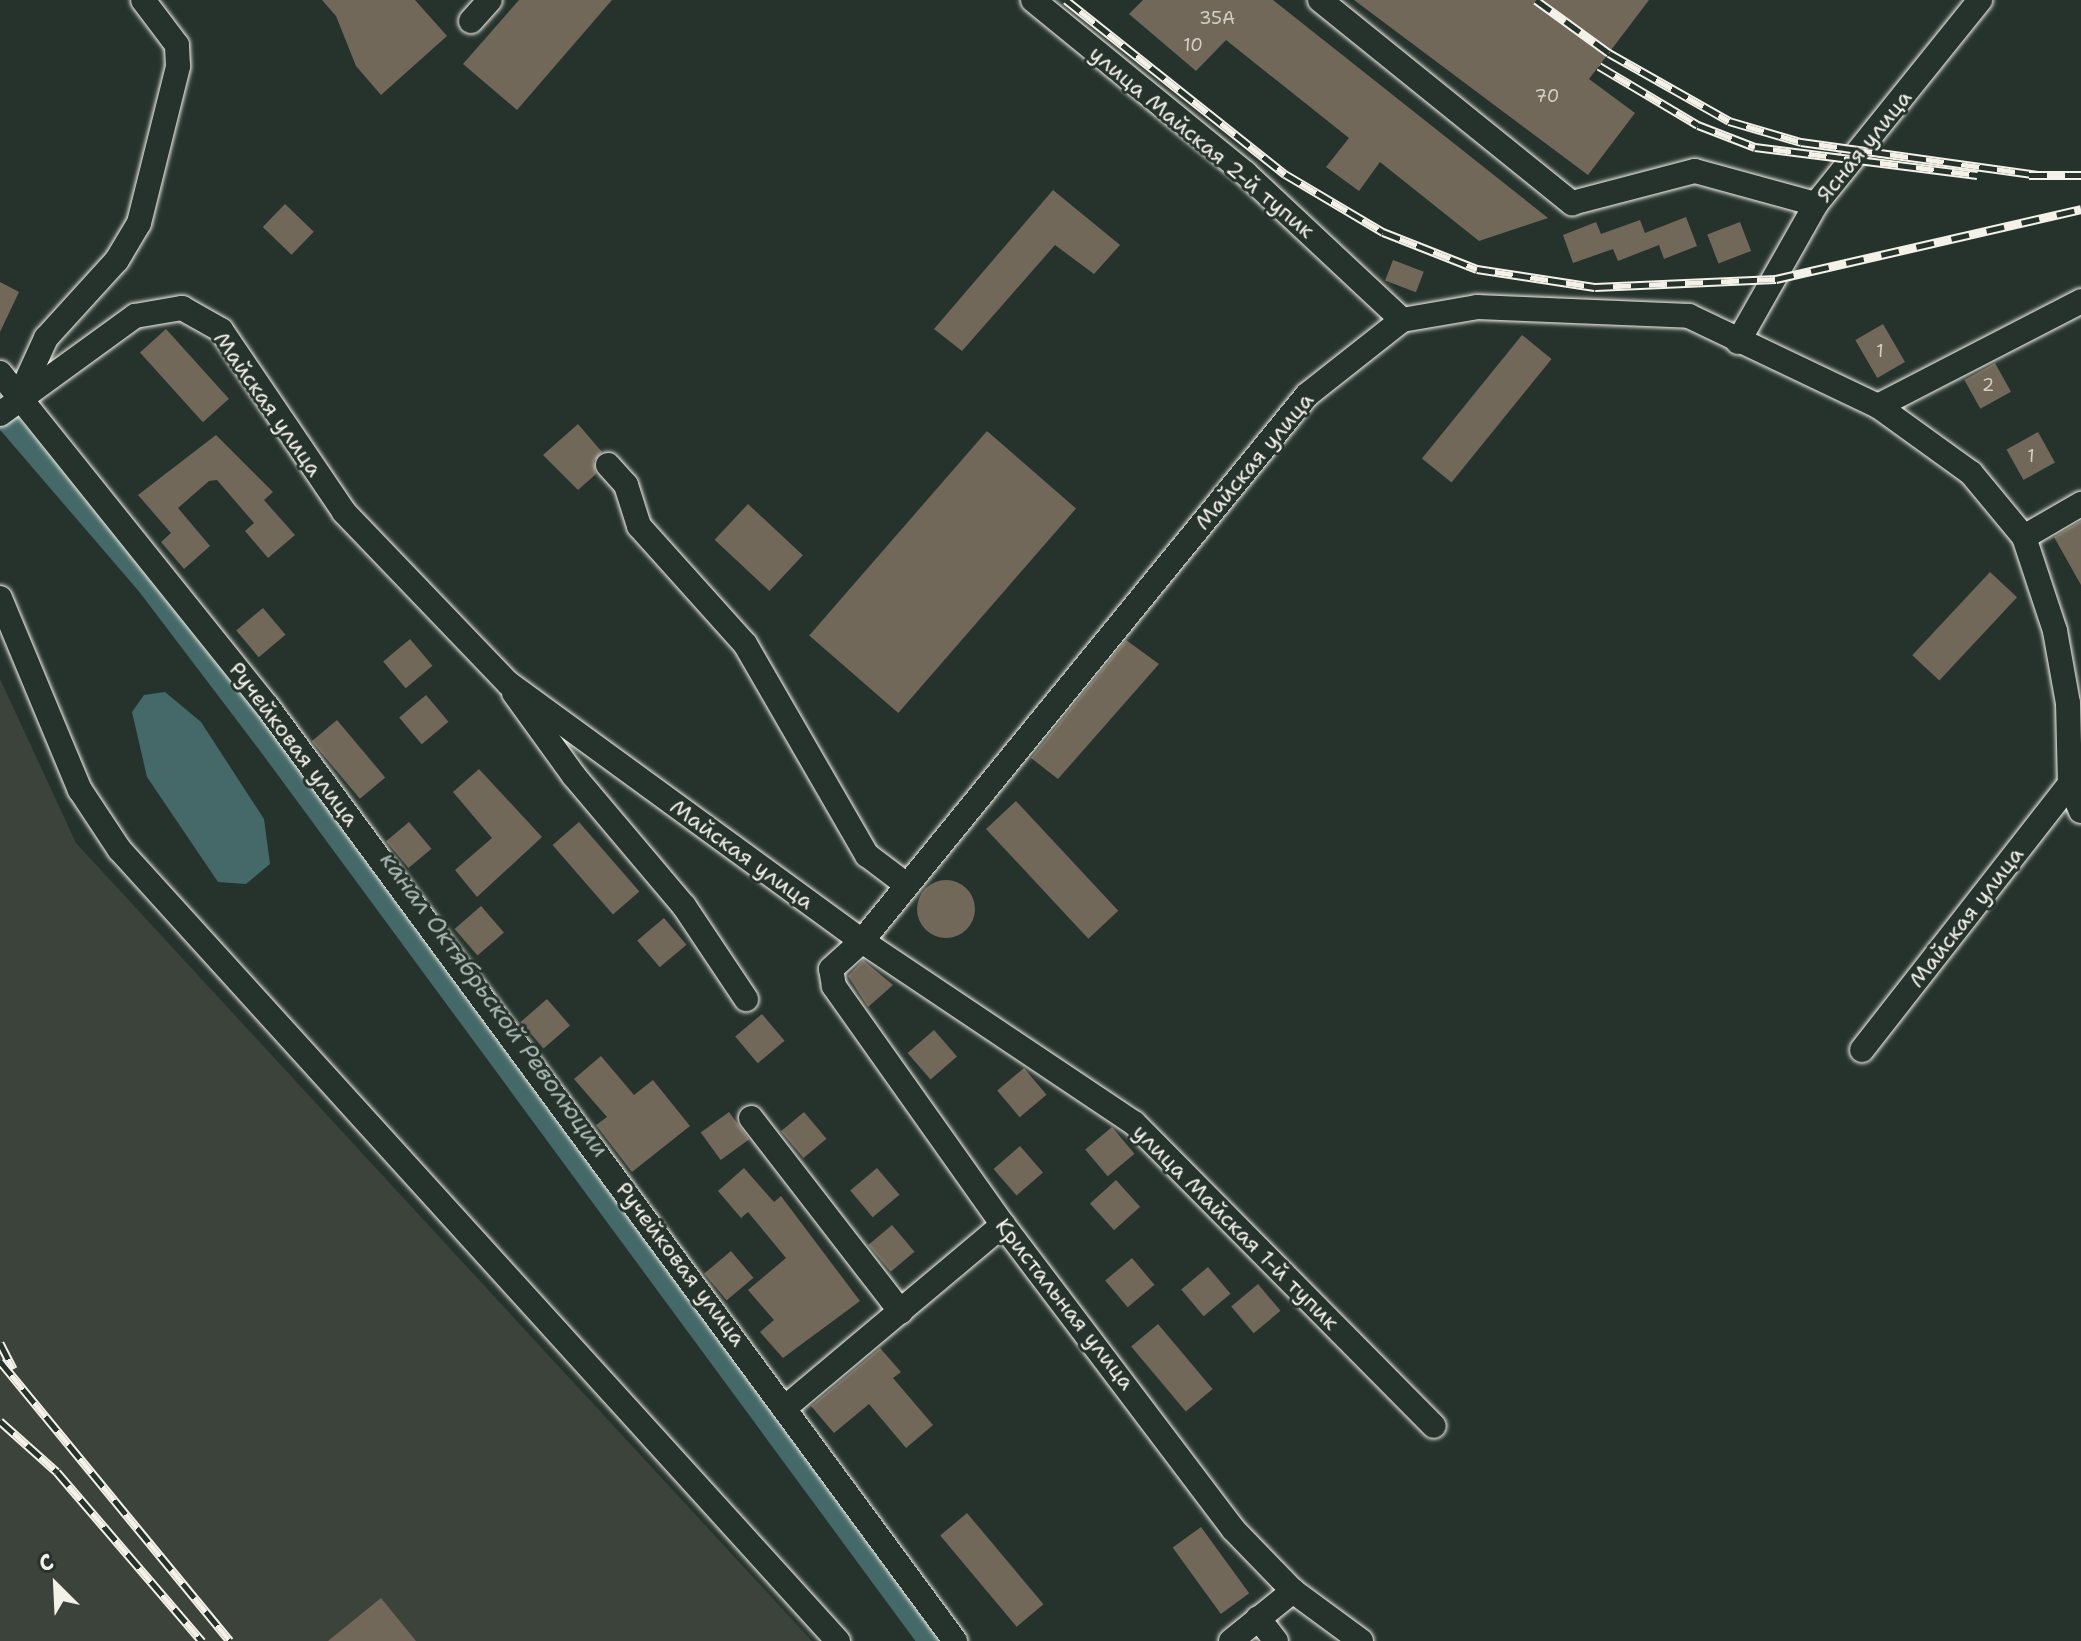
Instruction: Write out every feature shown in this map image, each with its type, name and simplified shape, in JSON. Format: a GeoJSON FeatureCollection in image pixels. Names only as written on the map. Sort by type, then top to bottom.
{"type":"FeatureCollection","features":[{"type":"Feature","properties":{"kind":"street"},"geometry":{"type":"LineString","coordinates":[[19,397],[46,338],[117,260],[139,223],[178,66],[177,45],[143,0]]}},
{"type":"Feature","properties":{"kind":"street"},"geometry":{"type":"LineString","coordinates":[[471,21],[490,0]]}},
{"type":"Feature","properties":{"kind":"street","name":"улица Майская 2-й тупик"},"geometry":{"type":"LineString","coordinates":[[1033,0],[1245,173],[1402,320]]}},
{"type":"Feature","properties":{"kind":"street"},"geometry":{"type":"LineString","coordinates":[[1320,0],[1572,203],[1695,171],[1816,204]]}},
{"type":"Feature","properties":{"kind":"street","name":"Ясная улица"},"geometry":{"type":"LineString","coordinates":[[1738,342],[1816,204],[1980,0]]}},
{"type":"Feature","properties":{"kind":"street"},"geometry":{"type":"LineString","coordinates":[[1878,406],[2081,301]]}},
{"type":"Feature","properties":{"kind":"street","name":"Майская улица"},"geometry":{"type":"LineString","coordinates":[[0,414],[19,397],[135,316],[182,308],[221,330],[344,512],[508,683],[862,941],[904,883],[1307,395],[1402,320],[1477,307],[1689,316],[1738,342],[1878,406],[1971,473],[2024,537],[2074,699],[2070,784],[2081,811]]}},
{"type":"Feature","properties":{"kind":"street","name":"Ручейковая улица"},"geometry":{"type":"LineString","coordinates":[[0,373],[277,719],[787,1406],[955,1641]]}},
{"type":"Feature","properties":{"kind":"street"},"geometry":{"type":"LineString","coordinates":[[608,465],[626,485],[639,526],[745,644],[867,855],[904,883]]}},
{"type":"Feature","properties":{"kind":"street"},"geometry":{"type":"LineString","coordinates":[[2024,537],[2081,504]]}},
{"type":"Feature","properties":{"kind":"street"},"geometry":{"type":"LineString","coordinates":[[0,598],[80,790],[119,849],[838,1641]]}},
{"type":"Feature","properties":{"kind":"street","name":"Майская улица"},"geometry":{"type":"LineString","coordinates":[[508,683],[549,745],[684,906],[746,999]]}},
{"type":"Feature","properties":{"kind":"street","name":"Майская улица"},"geometry":{"type":"LineString","coordinates":[[1862,1050],[2070,784]]}},
{"type":"Feature","properties":{"kind":"street","name":"Кристальная улица"},"geometry":{"type":"LineString","coordinates":[[862,941],[831,969],[834,986],[1003,1225],[1233,1529],[1293,1591],[1361,1641]]}},
{"type":"Feature","properties":{"kind":"street","name":"улица Майская 1-й тупик"},"geometry":{"type":"LineString","coordinates":[[862,941],[1134,1123],[1434,1426]]}},
{"type":"Feature","properties":{"kind":"street"},"geometry":{"type":"LineString","coordinates":[[751,1118],[901,1312]]}},
{"type":"Feature","properties":{"kind":"street"},"geometry":{"type":"LineString","coordinates":[[787,1406],[1003,1225]]}},
{"type":"Feature","properties":{"kind":"street"},"geometry":{"type":"LineString","coordinates":[[1231,1641],[1293,1591]]}},
{"type":"Feature","properties":{"kind":"street"},"geometry":{"type":"LineString","coordinates":[[1258,1618],[1276,1641]]}},
{"type":"Feature","properties":{"kind":"shaded area"},"geometry":{"type":"Polygon","coordinates":[[[0,679],[76,843],[812,1641],[0,1641],[0,679]]]}},
{"type":"Feature","properties":{"kind":"water"},"geometry":{"type":"Polygon","coordinates":[[[165,692],[201,722],[264,819],[270,864],[246,884],[218,882],[147,777],[132,712],[144,695],[165,692]]]}},
{"type":"Feature","properties":{"kind":"building"},"geometry":{"type":"Polygon","coordinates":[[[322,0],[415,0],[447,36],[381,95],[356,66],[336,16],[322,0]]]}},
{"type":"Feature","properties":{"kind":"building"},"geometry":{"type":"Polygon","coordinates":[[[519,0],[612,0],[517,110],[463,64],[519,0]]]}},
{"type":"Feature","properties":{"kind":"building"},"geometry":{"type":"Polygon","coordinates":[[[1143,0],[1273,0],[1548,218],[1479,241],[1380,162],[1359,191],[1326,167],[1349,138],[1226,40],[1196,71],[1129,14],[1143,0]]]}},
{"type":"Feature","properties":{"kind":"building"},"geometry":{"type":"Polygon","coordinates":[[[1354,0],[1649,0],[1589,79],[1635,113],[1588,175],[1354,0]]]}},
{"type":"Feature","properties":{"kind":"building"},"geometry":{"type":"Polygon","coordinates":[[[1053,190],[1120,245],[1094,274],[1055,245],[962,351],[934,329],[1053,190]]]}},
{"type":"Feature","properties":{"kind":"building"},"geometry":{"type":"Polygon","coordinates":[[[285,204],[314,232],[292,255],[263,227],[285,204]]]}},
{"type":"Feature","properties":{"kind":"building"},"geometry":{"type":"Polygon","coordinates":[[[1686,217],[1697,246],[1664,259],[1659,245],[1618,261],[1613,249],[1573,263],[1563,235],[1596,222],[1601,234],[1640,220],[1645,233],[1686,217]]]}},
{"type":"Feature","properties":{"kind":"building"},"geometry":{"type":"Polygon","coordinates":[[[1740,222],[1751,251],[1718,263],[1707,235],[1740,222]]]}},
{"type":"Feature","properties":{"kind":"building"},"geometry":{"type":"Polygon","coordinates":[[[1393,260],[1424,272],[1416,292],[1385,281],[1393,260]]]}},
{"type":"Feature","properties":{"kind":"building"},"geometry":{"type":"Polygon","coordinates":[[[0,282],[19,292],[0,332],[0,282]]]}},
{"type":"Feature","properties":{"kind":"building"},"geometry":{"type":"Polygon","coordinates":[[[1883,324],[1905,362],[1877,378],[1855,340],[1883,324]]]}},
{"type":"Feature","properties":{"kind":"building"},"geometry":{"type":"Polygon","coordinates":[[[166,329],[229,399],[203,422],[140,352],[166,329]]]}},
{"type":"Feature","properties":{"kind":"building"},"geometry":{"type":"Polygon","coordinates":[[[1522,335],[1552,359],[1451,482],[1422,459],[1522,335]]]}},
{"type":"Feature","properties":{"kind":"building"},"geometry":{"type":"Polygon","coordinates":[[[1995,363],[2011,392],[1980,409],[1964,380],[1995,363]]]}},
{"type":"Feature","properties":{"kind":"building"},"geometry":{"type":"Polygon","coordinates":[[[578,424],[602,452],[594,461],[596,474],[578,490],[543,455],[578,424]]]}},
{"type":"Feature","properties":{"kind":"building"},"geometry":{"type":"Polygon","coordinates":[[[987,431],[1076,508],[898,713],[809,636],[987,431]]]}},
{"type":"Feature","properties":{"kind":"building"},"geometry":{"type":"Polygon","coordinates":[[[2038,432],[2055,463],[2023,480],[2007,449],[2038,432]]]}},
{"type":"Feature","properties":{"kind":"building"},"geometry":{"type":"Polygon","coordinates":[[[216,435],[273,492],[264,500],[295,535],[268,558],[245,531],[254,523],[217,480],[209,481],[178,508],[210,546],[184,569],[161,542],[171,533],[138,495],[216,435]]]}},
{"type":"Feature","properties":{"kind":"building"},"geometry":{"type":"Polygon","coordinates":[[[748,504],[803,555],[769,591],[715,540],[748,504]]]}},
{"type":"Feature","properties":{"kind":"building"},"geometry":{"type":"Polygon","coordinates":[[[2081,521],[2081,585],[2054,537],[2081,521]]]}},
{"type":"Feature","properties":{"kind":"building"},"geometry":{"type":"Polygon","coordinates":[[[1990,572],[2017,597],[1939,681],[1912,655],[1990,572]]]}},
{"type":"Feature","properties":{"kind":"building"},"geometry":{"type":"Polygon","coordinates":[[[263,608],[285,635],[259,657],[236,630],[263,608]]]}},
{"type":"Feature","properties":{"kind":"building"},"geometry":{"type":"Polygon","coordinates":[[[410,639],[432,666],[406,688],[383,661],[410,639]]]}},
{"type":"Feature","properties":{"kind":"building"},"geometry":{"type":"Polygon","coordinates":[[[1126,640],[1159,664],[1058,779],[1031,758],[1126,640]]]}},
{"type":"Feature","properties":{"kind":"building"},"geometry":{"type":"Polygon","coordinates":[[[426,695],[448,722],[422,744],[399,717],[426,695]]]}},
{"type":"Feature","properties":{"kind":"building"},"geometry":{"type":"Polygon","coordinates":[[[337,720],[385,777],[360,799],[312,741],[337,720]]]}},
{"type":"Feature","properties":{"kind":"building"},"geometry":{"type":"Polygon","coordinates":[[[479,769],[542,837],[477,897],[455,870],[492,838],[453,792],[479,769]]]}},
{"type":"Feature","properties":{"kind":"building"},"geometry":{"type":"Polygon","coordinates":[[[1016,801],[1118,911],[1088,939],[986,829],[1016,801]]]}},
{"type":"Feature","properties":{"kind":"building"},"geometry":{"type":"Polygon","coordinates":[[[409,822],[431,849],[409,868],[386,841],[409,822]]]}},
{"type":"Feature","properties":{"kind":"building"},"geometry":{"type":"Polygon","coordinates":[[[579,822],[639,891],[613,914],[553,845],[579,822]]]}},
{"type":"Feature","properties":{"kind":"building"},"geometry":{"type":"Polygon","coordinates":[[[946,880],[967,888],[975,909],[967,930],[946,938],[925,930],[917,909],[925,888],[946,880]]]}},
{"type":"Feature","properties":{"kind":"building"},"geometry":{"type":"Polygon","coordinates":[[[481,906],[504,932],[478,955],[455,929],[481,906]]]}},
{"type":"Feature","properties":{"kind":"building"},"geometry":{"type":"Polygon","coordinates":[[[664,918],[686,945],[660,967],[637,940],[664,918]]]}},
{"type":"Feature","properties":{"kind":"building"},"geometry":{"type":"Polygon","coordinates":[[[863,960],[893,985],[868,1007],[848,976],[863,960]]]}},
{"type":"Feature","properties":{"kind":"building"},"geometry":{"type":"Polygon","coordinates":[[[547,999],[570,1025],[544,1048],[521,1022],[547,999]]]}},
{"type":"Feature","properties":{"kind":"building"},"geometry":{"type":"Polygon","coordinates":[[[762,1014],[784,1041],[758,1063],[735,1036],[762,1014]]]}},
{"type":"Feature","properties":{"kind":"building"},"geometry":{"type":"Polygon","coordinates":[[[934,1030],[957,1056],[931,1079],[908,1053],[934,1030]]]}},
{"type":"Feature","properties":{"kind":"building"},"geometry":{"type":"Polygon","coordinates":[[[601,1056],[634,1095],[653,1080],[690,1126],[632,1172],[596,1125],[607,1117],[574,1079],[601,1056]]]}},
{"type":"Feature","properties":{"kind":"building"},"geometry":{"type":"Polygon","coordinates":[[[1024,1068],[1046,1095],[1020,1117],[997,1090],[1024,1068]]]}},
{"type":"Feature","properties":{"kind":"building"},"geometry":{"type":"Polygon","coordinates":[[[729,1112],[749,1140],[721,1160],[701,1133],[729,1112]]]}},
{"type":"Feature","properties":{"kind":"building"},"geometry":{"type":"Polygon","coordinates":[[[804,1112],[826,1139],[804,1158],[781,1131],[804,1112]]]}},
{"type":"Feature","properties":{"kind":"building"},"geometry":{"type":"Polygon","coordinates":[[[1112,1127],[1134,1154],[1108,1176],[1085,1149],[1112,1127]]]}},
{"type":"Feature","properties":{"kind":"building"},"geometry":{"type":"Polygon","coordinates":[[[1020,1146],[1043,1172],[1017,1195],[994,1169],[1020,1146]]]}},
{"type":"Feature","properties":{"kind":"building"},"geometry":{"type":"Polygon","coordinates":[[[744,1168],[774,1202],[781,1196],[860,1301],[783,1358],[760,1332],[774,1320],[748,1290],[786,1258],[748,1212],[741,1218],[718,1191],[744,1168]]]}},
{"type":"Feature","properties":{"kind":"building"},"geometry":{"type":"Polygon","coordinates":[[[877,1168],[899,1195],[873,1217],[850,1190],[877,1168]]]}},
{"type":"Feature","properties":{"kind":"building"},"geometry":{"type":"Polygon","coordinates":[[[1116,1180],[1140,1207],[1114,1230],[1090,1203],[1116,1180]]]}},
{"type":"Feature","properties":{"kind":"building"},"geometry":{"type":"Polygon","coordinates":[[[892,1225],[914,1252],[891,1272],[868,1245],[892,1225]]]}},
{"type":"Feature","properties":{"kind":"building"},"geometry":{"type":"Polygon","coordinates":[[[731,1251],[753,1278],[727,1300],[704,1273],[731,1251]]]}},
{"type":"Feature","properties":{"kind":"building"},"geometry":{"type":"Polygon","coordinates":[[[1132,1258],[1154,1285],[1128,1307],[1105,1280],[1132,1258]]]}},
{"type":"Feature","properties":{"kind":"building"},"geometry":{"type":"Polygon","coordinates":[[[1208,1267],[1230,1294],[1204,1316],[1181,1289],[1208,1267]]]}},
{"type":"Feature","properties":{"kind":"building"},"geometry":{"type":"Polygon","coordinates":[[[1258,1284],[1280,1311],[1254,1333],[1231,1306],[1258,1284]]]}},
{"type":"Feature","properties":{"kind":"building"},"geometry":{"type":"Polygon","coordinates":[[[1158,1324],[1213,1389],[1186,1412],[1131,1346],[1158,1324]]]}},
{"type":"Feature","properties":{"kind":"building"},"geometry":{"type":"Polygon","coordinates":[[[880,1348],[901,1372],[893,1378],[933,1425],[906,1448],[869,1404],[834,1433],[811,1406],[880,1348]]]}},
{"type":"Feature","properties":{"kind":"building"},"geometry":{"type":"Polygon","coordinates":[[[967,1513],[1043,1604],[1017,1627],[940,1535],[967,1513]]]}},
{"type":"Feature","properties":{"kind":"building"},"geometry":{"type":"Polygon","coordinates":[[[1201,1527],[1249,1593],[1221,1614],[1173,1548],[1201,1527]]]}},
{"type":"Feature","properties":{"kind":"building"},"geometry":{"type":"Polygon","coordinates":[[[381,1598],[416,1641],[328,1641],[381,1598]]]}},
{"type":"Feature","properties":{"kind":"waterway","name":"канал Октябрьской Революции"},"geometry":{"type":"LineString","coordinates":[[0,413],[148,585],[265,739],[929,1641]]}},
{"type":"Feature","properties":{"kind":"railway"},"geometry":{"type":"LineString","coordinates":[[1066,0],[1285,174],[1383,232],[1477,269],[1595,287],[1776,279],[2081,209]]}},
{"type":"Feature","properties":{"kind":"railway"},"geometry":{"type":"LineString","coordinates":[[1536,0],[1609,53],[1729,121],[1801,142],[2040,175]]}},
{"type":"Feature","properties":{"kind":"railway"},"geometry":{"type":"LineString","coordinates":[[1599,66],[1698,125],[1755,147],[1977,175]]}},
{"type":"Feature","properties":{"kind":"railway"},"geometry":{"type":"LineString","coordinates":[[2029,175],[2081,175]]}},
{"type":"Feature","properties":{"kind":"railway"},"geometry":{"type":"LineString","coordinates":[[0,1343],[13,1369]]}},
{"type":"Feature","properties":{"kind":"railway"},"geometry":{"type":"LineString","coordinates":[[0,1361],[230,1641]]}},
{"type":"Feature","properties":{"kind":"railway"},"geometry":{"type":"LineString","coordinates":[[0,1421],[57,1472],[202,1641]]}}]}
